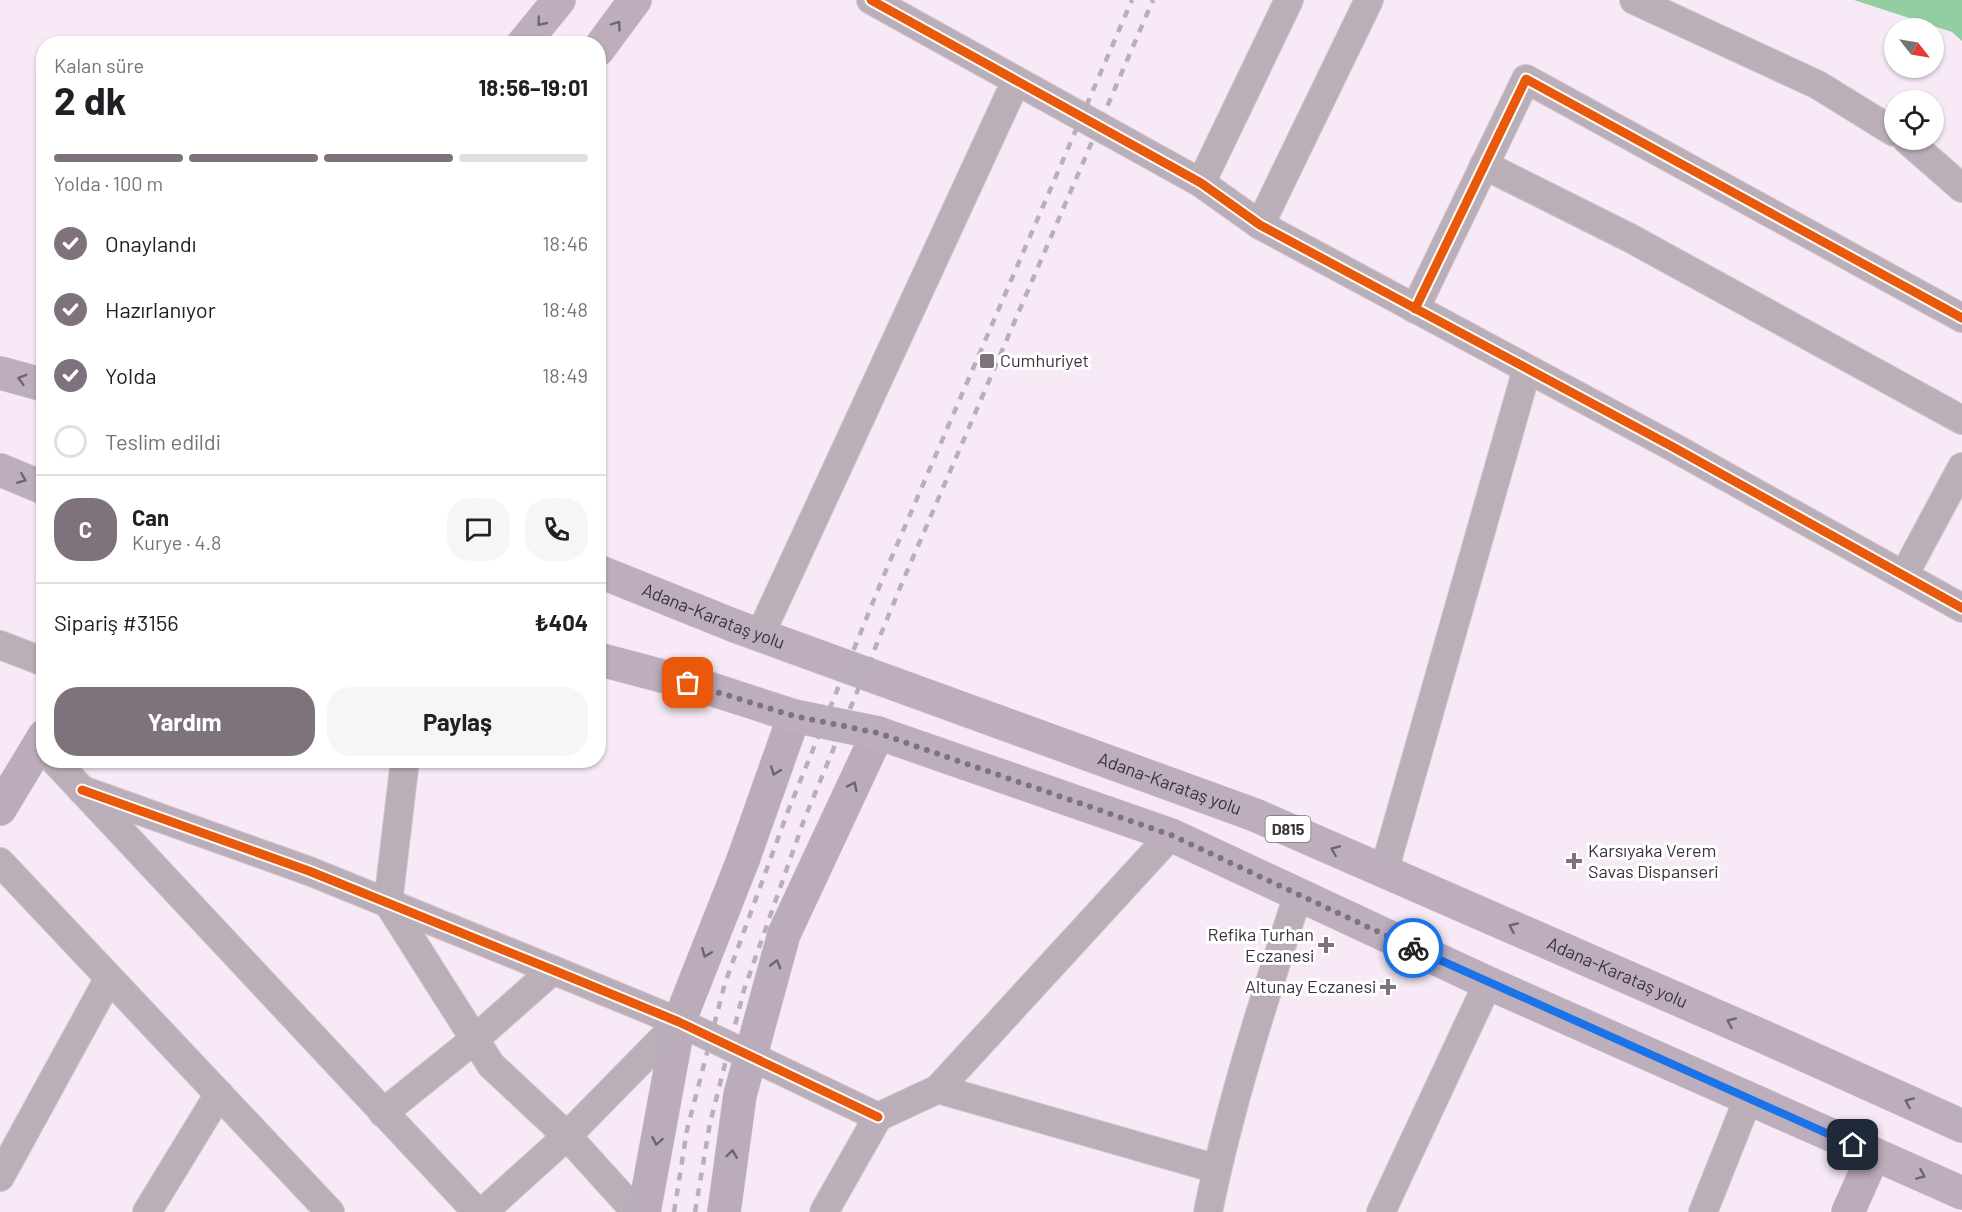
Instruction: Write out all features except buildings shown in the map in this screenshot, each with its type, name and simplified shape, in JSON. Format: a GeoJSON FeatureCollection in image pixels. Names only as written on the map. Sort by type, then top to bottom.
{"type":"FeatureCollection","features":[{"type":"Feature","properties":{"kind":"main road"},"geometry":{"type":"LineString","coordinates":[[530,36],[559,0]]}},
{"type":"Feature","properties":{"kind":"main road"},"geometry":{"type":"LineString","coordinates":[[606,39],[635,0]]}},
{"type":"Feature","properties":{"kind":"main road"},"geometry":{"type":"LineString","coordinates":[[0,373],[36,383]]}},
{"type":"Feature","properties":{"kind":"main road"},"geometry":{"type":"LineString","coordinates":[[0,470],[36,485]]}},
{"type":"Feature","properties":{"kind":"main road","name":"Adana-Karataş yolu"},"geometry":{"type":"LineString","coordinates":[[606,574],[760,635],[1256,815],[1962,1126]]}},
{"type":"Feature","properties":{"kind":"main road"},"geometry":{"type":"LineString","coordinates":[[606,661],[711,689],[794,716],[878,733],[1171,835],[1488,983],[1962,1193]]}},
{"type":"Feature","properties":{"kind":"main road"},"geometry":{"type":"LineString","coordinates":[[644,1212],[679,1022],[743,860],[794,716]]}},
{"type":"Feature","properties":{"kind":"main road"},"geometry":{"type":"LineString","coordinates":[[724,1212],[740,1095],[784,934],[878,733]]}},
{"type":"Feature","properties":{"kind":"main road"},"geometry":{"type":"LineString","coordinates":[[0,809],[36,760]]}},
{"type":"Feature","properties":{"kind":"main road"},"geometry":{"type":"LineString","coordinates":[[1848,1212],[1874,1154]]}},
{"type":"Feature","properties":{"kind":"street"},"geometry":{"type":"LineString","coordinates":[[871,0],[1201,183],[1260,225],[1962,608]]}},
{"type":"Feature","properties":{"kind":"street"},"geometry":{"type":"LineString","coordinates":[[1201,183],[1289,0]]}},
{"type":"Feature","properties":{"kind":"street"},"geometry":{"type":"LineString","coordinates":[[1260,225],[1369,0]]}},
{"type":"Feature","properties":{"kind":"street"},"geometry":{"type":"LineString","coordinates":[[1634,0],[1818,85],[1884,126]]}},
{"type":"Feature","properties":{"kind":"street"},"geometry":{"type":"LineString","coordinates":[[1415,309],[1526,79],[1962,318]]}},
{"type":"Feature","properties":{"kind":"street"},"geometry":{"type":"LineString","coordinates":[[760,635],[1016,81]]}},
{"type":"Feature","properties":{"kind":"street"},"geometry":{"type":"LineString","coordinates":[[1918,150],[1962,188]]}},
{"type":"Feature","properties":{"kind":"street"},"geometry":{"type":"LineString","coordinates":[[1484,165],[1630,238],[1962,420]]}},
{"type":"Feature","properties":{"kind":"street"},"geometry":{"type":"LineString","coordinates":[[1384,871],[1527,369]]}},
{"type":"Feature","properties":{"kind":"street"},"geometry":{"type":"LineString","coordinates":[[1904,575],[1962,467]]}},
{"type":"Feature","properties":{"kind":"street"},"geometry":{"type":"LineString","coordinates":[[0,645],[36,660]]}},
{"type":"Feature","properties":{"kind":"street"},"geometry":{"type":"LineString","coordinates":[[63,768],[477,1212]]}},
{"type":"Feature","properties":{"kind":"street"},"geometry":{"type":"LineString","coordinates":[[404,768],[388,903],[491,1065],[567,1136],[636,1212]]}},
{"type":"Feature","properties":{"kind":"street"},"geometry":{"type":"LineString","coordinates":[[82,790],[309,871],[553,970],[679,1022],[878,1117]]}},
{"type":"Feature","properties":{"kind":"street"},"geometry":{"type":"LineString","coordinates":[[824,1212],[878,1117],[938,1089],[1171,835]]}},
{"type":"Feature","properties":{"kind":"street"},"geometry":{"type":"LineString","coordinates":[[0,862],[219,1094],[317,1207]]}},
{"type":"Feature","properties":{"kind":"street"},"geometry":{"type":"LineString","coordinates":[[1208,1212],[1255,1028],[1298,895]]}},
{"type":"Feature","properties":{"kind":"street"},"geometry":{"type":"LineString","coordinates":[[383,1113],[475,1039],[553,970]]}},
{"type":"Feature","properties":{"kind":"street"},"geometry":{"type":"LineString","coordinates":[[0,1177],[109,978]]}},
{"type":"Feature","properties":{"kind":"street"},"geometry":{"type":"LineString","coordinates":[[1381,1212],[1488,983]]}},
{"type":"Feature","properties":{"kind":"street"},"geometry":{"type":"LineString","coordinates":[[483,1212],[567,1136],[679,1022]]}},
{"type":"Feature","properties":{"kind":"street"},"geometry":{"type":"LineString","coordinates":[[938,1089],[1217,1170]]}},
{"type":"Feature","properties":{"kind":"street"},"geometry":{"type":"LineString","coordinates":[[147,1212],[219,1094]]}},
{"type":"Feature","properties":{"kind":"street"},"geometry":{"type":"LineString","coordinates":[[1703,1212],[1748,1099]]}},
{"type":"Feature","properties":{"kind":"shaded area"},"geometry":{"type":"Polygon","coordinates":[[[1854,0],[1962,0],[1962,41],[1952,32],[1944,29],[1944,18],[1909,18],[1854,0]]]}},
{"type":"Feature","properties":{"kind":"railway"},"geometry":{"type":"LineString","coordinates":[[674,1212],[687,1130],[725,983],[788,811],[884,575],[1132,0]]}},
{"type":"Feature","properties":{"kind":"railway"},"geometry":{"type":"LineString","coordinates":[[695,1212],[710,1123],[744,990],[804,820],[902,583],[1153,0]]}},
{"type":"Feature","properties":{"kind":"cycle path"},"geometry":{"type":"LineString","coordinates":[[871,0],[1201,183],[1260,225],[1673,447],[1962,608]]}},
{"type":"Feature","properties":{"kind":"cycle path"},"geometry":{"type":"LineString","coordinates":[[1415,309],[1526,79],[1962,318]]}},
{"type":"Feature","properties":{"kind":"cycle path"},"geometry":{"type":"LineString","coordinates":[[82,790],[309,871],[553,970],[679,1022],[878,1117]]}},
{"type":"Feature","properties":{"kind":"way so far"},"geometry":{"type":"LineString","coordinates":[[688,683],[794,716],[878,733],[1171,835],[1413,948]]}},
{"type":"Feature","properties":{"kind":"place","name":"Cumhuriyet"},"geometry":{"type":"Point","coordinates":[987,361]}},
{"type":"Feature","properties":{"kind":"place","name":"Karsıyaka Verem Savas Dispanseri"},"geometry":{"type":"Point","coordinates":[1574,861]}},
{"type":"Feature","properties":{"kind":"place","name":"Refika Turhan Eczanesi"},"geometry":{"type":"Point","coordinates":[1326,945]}},
{"type":"Feature","properties":{"kind":"place","name":"Altunay Eczanesi"},"geometry":{"type":"Point","coordinates":[1388,987]}},
{"type":"Feature","properties":{"kind":"route"},"geometry":{"type":"LineString","coordinates":[[1413,948],[1853,1145]]}}]}
